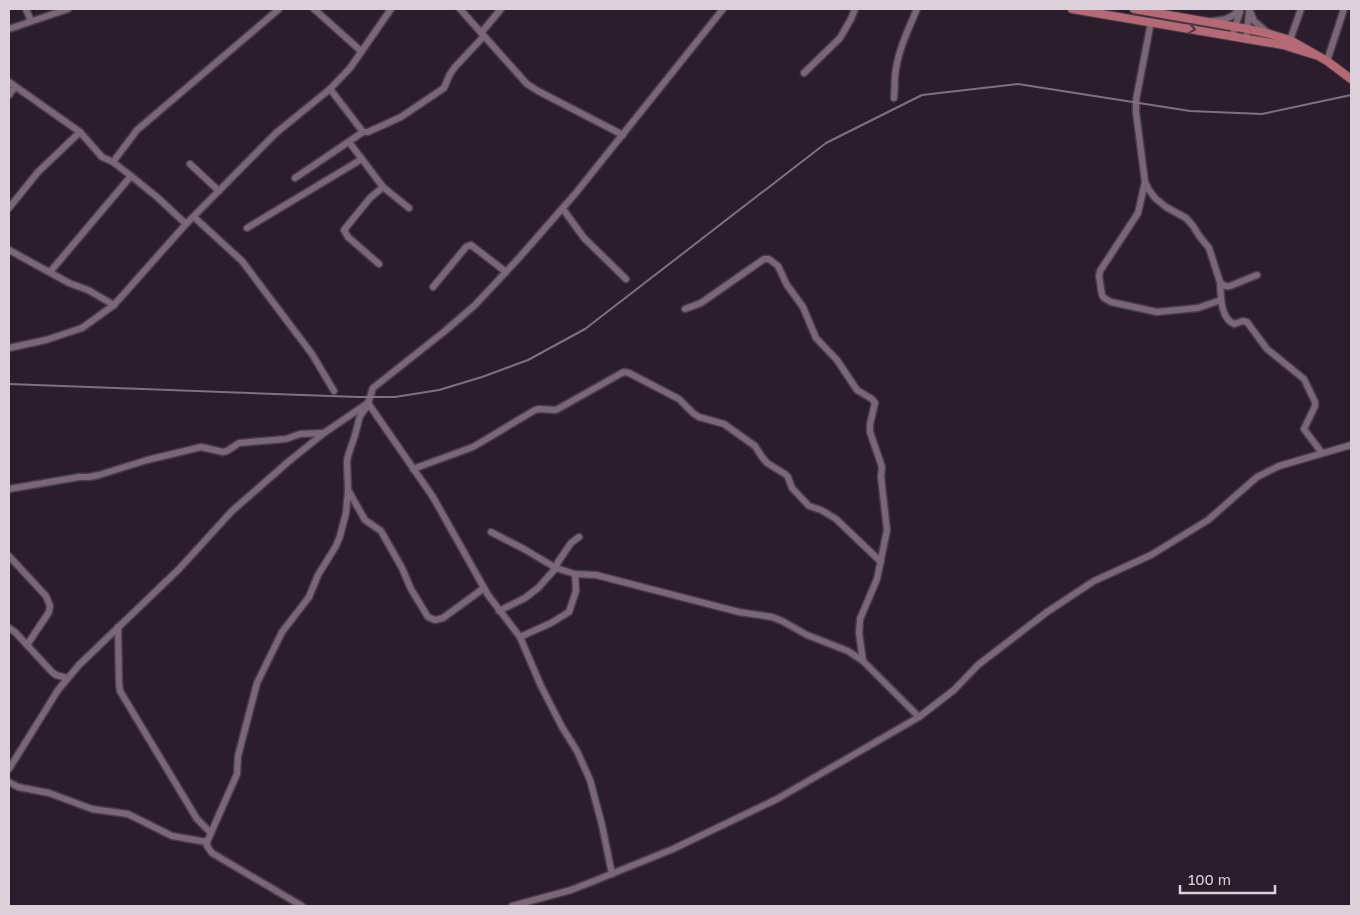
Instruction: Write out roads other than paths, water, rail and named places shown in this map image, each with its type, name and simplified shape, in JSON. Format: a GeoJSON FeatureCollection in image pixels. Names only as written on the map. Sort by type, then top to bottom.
{"type":"FeatureCollection","features":[{"type":"Feature","properties":{"kind":"main road"},"geometry":{"type":"LineString","coordinates":[[1072,9],[1246,38],[1282,45],[1315,55]]}},
{"type":"Feature","properties":{"kind":"main road"},"geometry":{"type":"LineString","coordinates":[[1134,9],[1248,29],[1290,40],[1327,61],[1351,79]]}},
{"type":"Feature","properties":{"kind":"street"},"geometry":{"type":"LineString","coordinates":[[26,9],[31,22]]}},
{"type":"Feature","properties":{"kind":"street"},"geometry":{"type":"LineString","coordinates":[[9,29],[68,9]]}},
{"type":"Feature","properties":{"kind":"street"},"geometry":{"type":"LineString","coordinates":[[113,162],[137,130],[279,9]]}},
{"type":"Feature","properties":{"kind":"street"},"geometry":{"type":"LineString","coordinates":[[314,9],[361,51]]}},
{"type":"Feature","properties":{"kind":"street"},"geometry":{"type":"LineString","coordinates":[[9,348],[46,340],[82,328],[114,305],[219,190],[276,133],[330,89],[350,68],[391,9]]}},
{"type":"Feature","properties":{"kind":"street"},"geometry":{"type":"LineString","coordinates":[[460,9],[527,84],[623,135]]}},
{"type":"Feature","properties":{"kind":"street"},"geometry":{"type":"LineString","coordinates":[[295,178],[362,132],[365,133],[401,118],[444,88],[455,67],[483,35],[501,9]]}},
{"type":"Feature","properties":{"kind":"street"},"geometry":{"type":"LineString","coordinates":[[302,906],[212,853],[207,846],[207,842],[237,774],[238,756],[257,683],[282,632],[305,602],[340,536],[346,513],[348,456],[360,416],[369,404],[373,388],[475,305],[506,272],[562,209],[623,135],[722,9]]}},
{"type":"Feature","properties":{"kind":"street"},"geometry":{"type":"LineString","coordinates":[[804,72],[840,38],[855,9]]}},
{"type":"Feature","properties":{"kind":"street"},"geometry":{"type":"LineString","coordinates":[[894,98],[895,70],[905,37],[917,9]]}},
{"type":"Feature","properties":{"kind":"street"},"geometry":{"type":"LineString","coordinates":[[1205,21],[1230,18],[1241,9]]}},
{"type":"Feature","properties":{"kind":"street"},"geometry":{"type":"LineString","coordinates":[[1232,36],[1241,9]]}},
{"type":"Feature","properties":{"kind":"street"},"geometry":{"type":"LineString","coordinates":[[1246,38],[1249,9]]}},
{"type":"Feature","properties":{"kind":"street"},"geometry":{"type":"LineString","coordinates":[[1249,9],[1254,21],[1270,34]]}},
{"type":"Feature","properties":{"kind":"street"},"geometry":{"type":"LineString","coordinates":[[1290,40],[1301,9]]}},
{"type":"Feature","properties":{"kind":"street"},"geometry":{"type":"LineString","coordinates":[[1327,61],[1344,9]]}},
{"type":"Feature","properties":{"kind":"street"},"geometry":{"type":"LineString","coordinates":[[1151,22],[1136,100],[1146,182],[1149,190],[1166,207],[1186,218],[1209,248],[1220,282],[1223,308],[1231,324],[1247,322],[1267,349],[1304,378],[1315,402],[1315,406],[1304,429],[1322,453]]}},
{"type":"Feature","properties":{"kind":"street"},"geometry":{"type":"LineString","coordinates":[[9,82],[80,132],[102,158],[113,162],[131,176],[186,224]]}},
{"type":"Feature","properties":{"kind":"street"},"geometry":{"type":"LineString","coordinates":[[9,95],[15,87]]}},
{"type":"Feature","properties":{"kind":"street"},"geometry":{"type":"LineString","coordinates":[[330,89],[362,132]]}},
{"type":"Feature","properties":{"kind":"street"},"geometry":{"type":"LineString","coordinates":[[9,208],[38,172],[80,132]]}},
{"type":"Feature","properties":{"kind":"street"},"geometry":{"type":"LineString","coordinates":[[349,142],[383,187],[409,208]]}},
{"type":"Feature","properties":{"kind":"street"},"geometry":{"type":"LineString","coordinates":[[246,228],[362,159]]}},
{"type":"Feature","properties":{"kind":"street"},"geometry":{"type":"LineString","coordinates":[[190,164],[219,190]]}},
{"type":"Feature","properties":{"kind":"street"},"geometry":{"type":"LineString","coordinates":[[50,272],[131,176]]}},
{"type":"Feature","properties":{"kind":"street"},"geometry":{"type":"LineString","coordinates":[[1146,182],[1138,213],[1100,271],[1102,295],[1111,302],[1157,312],[1198,308],[1222,300]]}},
{"type":"Feature","properties":{"kind":"street"},"geometry":{"type":"LineString","coordinates":[[379,264],[348,237],[344,230],[370,198],[383,187]]}},
{"type":"Feature","properties":{"kind":"street"},"geometry":{"type":"LineString","coordinates":[[562,209],[584,238],[626,279]]}},
{"type":"Feature","properties":{"kind":"street"},"geometry":{"type":"LineString","coordinates":[[194,217],[242,261],[312,354],[334,391]]}},
{"type":"Feature","properties":{"kind":"street"},"geometry":{"type":"LineString","coordinates":[[433,287],[466,247],[471,245],[506,272]]}},
{"type":"Feature","properties":{"kind":"street"},"geometry":{"type":"LineString","coordinates":[[9,250],[114,305]]}},
{"type":"Feature","properties":{"kind":"street"},"geometry":{"type":"LineString","coordinates":[[685,309],[701,303],[764,259],[769,259],[778,266],[787,285],[803,307],[816,338],[837,360],[857,390],[875,403],[870,432],[882,467],[881,477],[887,530],[877,579],[860,619],[859,627],[863,661]]}},
{"type":"Feature","properties":{"kind":"street"},"geometry":{"type":"LineString","coordinates":[[1220,282],[1230,286],[1256,275]]}},
{"type":"Feature","properties":{"kind":"street"},"geometry":{"type":"LineString","coordinates":[[414,469],[473,447],[535,410],[556,410],[624,372],[679,399],[699,417],[724,424],[755,446],[764,460],[788,477],[792,488],[809,506],[836,518],[881,562]]}},
{"type":"Feature","properties":{"kind":"street"},"geometry":{"type":"LineString","coordinates":[[9,769],[67,678],[179,569],[232,511],[324,433],[369,404]]}},
{"type":"Feature","properties":{"kind":"street"},"geometry":{"type":"LineString","coordinates":[[369,404],[433,497],[484,588],[499,611],[520,637],[541,686],[577,751],[590,780],[612,874]]}},
{"type":"Feature","properties":{"kind":"street"},"geometry":{"type":"LineString","coordinates":[[9,489],[99,475],[146,460],[201,447],[223,452],[239,443],[286,439],[300,434],[324,433]]}},
{"type":"Feature","properties":{"kind":"street"},"geometry":{"type":"LineString","coordinates":[[512,906],[570,890],[612,874],[673,849],[778,799],[919,717],[954,690],[978,665],[1047,612],[1094,581],[1151,556],[1208,520],[1257,477],[1279,466],[1351,445]]}},
{"type":"Feature","properties":{"kind":"street"},"geometry":{"type":"LineString","coordinates":[[348,490],[365,520],[381,531],[402,568],[411,590],[428,617],[435,620],[443,618],[484,588]]}},
{"type":"Feature","properties":{"kind":"street"},"geometry":{"type":"LineString","coordinates":[[491,532],[556,568],[575,574],[596,576],[739,612],[782,620],[807,635],[848,651],[863,661],[919,717]]}},
{"type":"Feature","properties":{"kind":"street"},"geometry":{"type":"LineString","coordinates":[[499,611],[531,594],[556,568],[571,543],[579,537]]}},
{"type":"Feature","properties":{"kind":"street"},"geometry":{"type":"LineString","coordinates":[[9,556],[46,596],[50,606],[49,612],[27,645]]}},
{"type":"Feature","properties":{"kind":"street"},"geometry":{"type":"LineString","coordinates":[[520,637],[551,623],[568,612],[576,591],[575,574]]}},
{"type":"Feature","properties":{"kind":"street"},"geometry":{"type":"LineString","coordinates":[[118,627],[120,691],[197,819],[211,833]]}},
{"type":"Feature","properties":{"kind":"street"},"geometry":{"type":"LineString","coordinates":[[9,628],[52,672],[67,678]]}},
{"type":"Feature","properties":{"kind":"street"},"geometry":{"type":"LineString","coordinates":[[9,782],[18,787],[49,793],[92,809],[128,814],[172,836],[207,842]]}},
{"type":"Feature","properties":{"kind":"railway"},"geometry":{"type":"LineString","coordinates":[[9,384],[358,397],[395,397],[439,390],[528,360],[585,329],[826,143],[922,95],[1018,84],[1190,111],[1262,114],[1351,95]]}}]}
